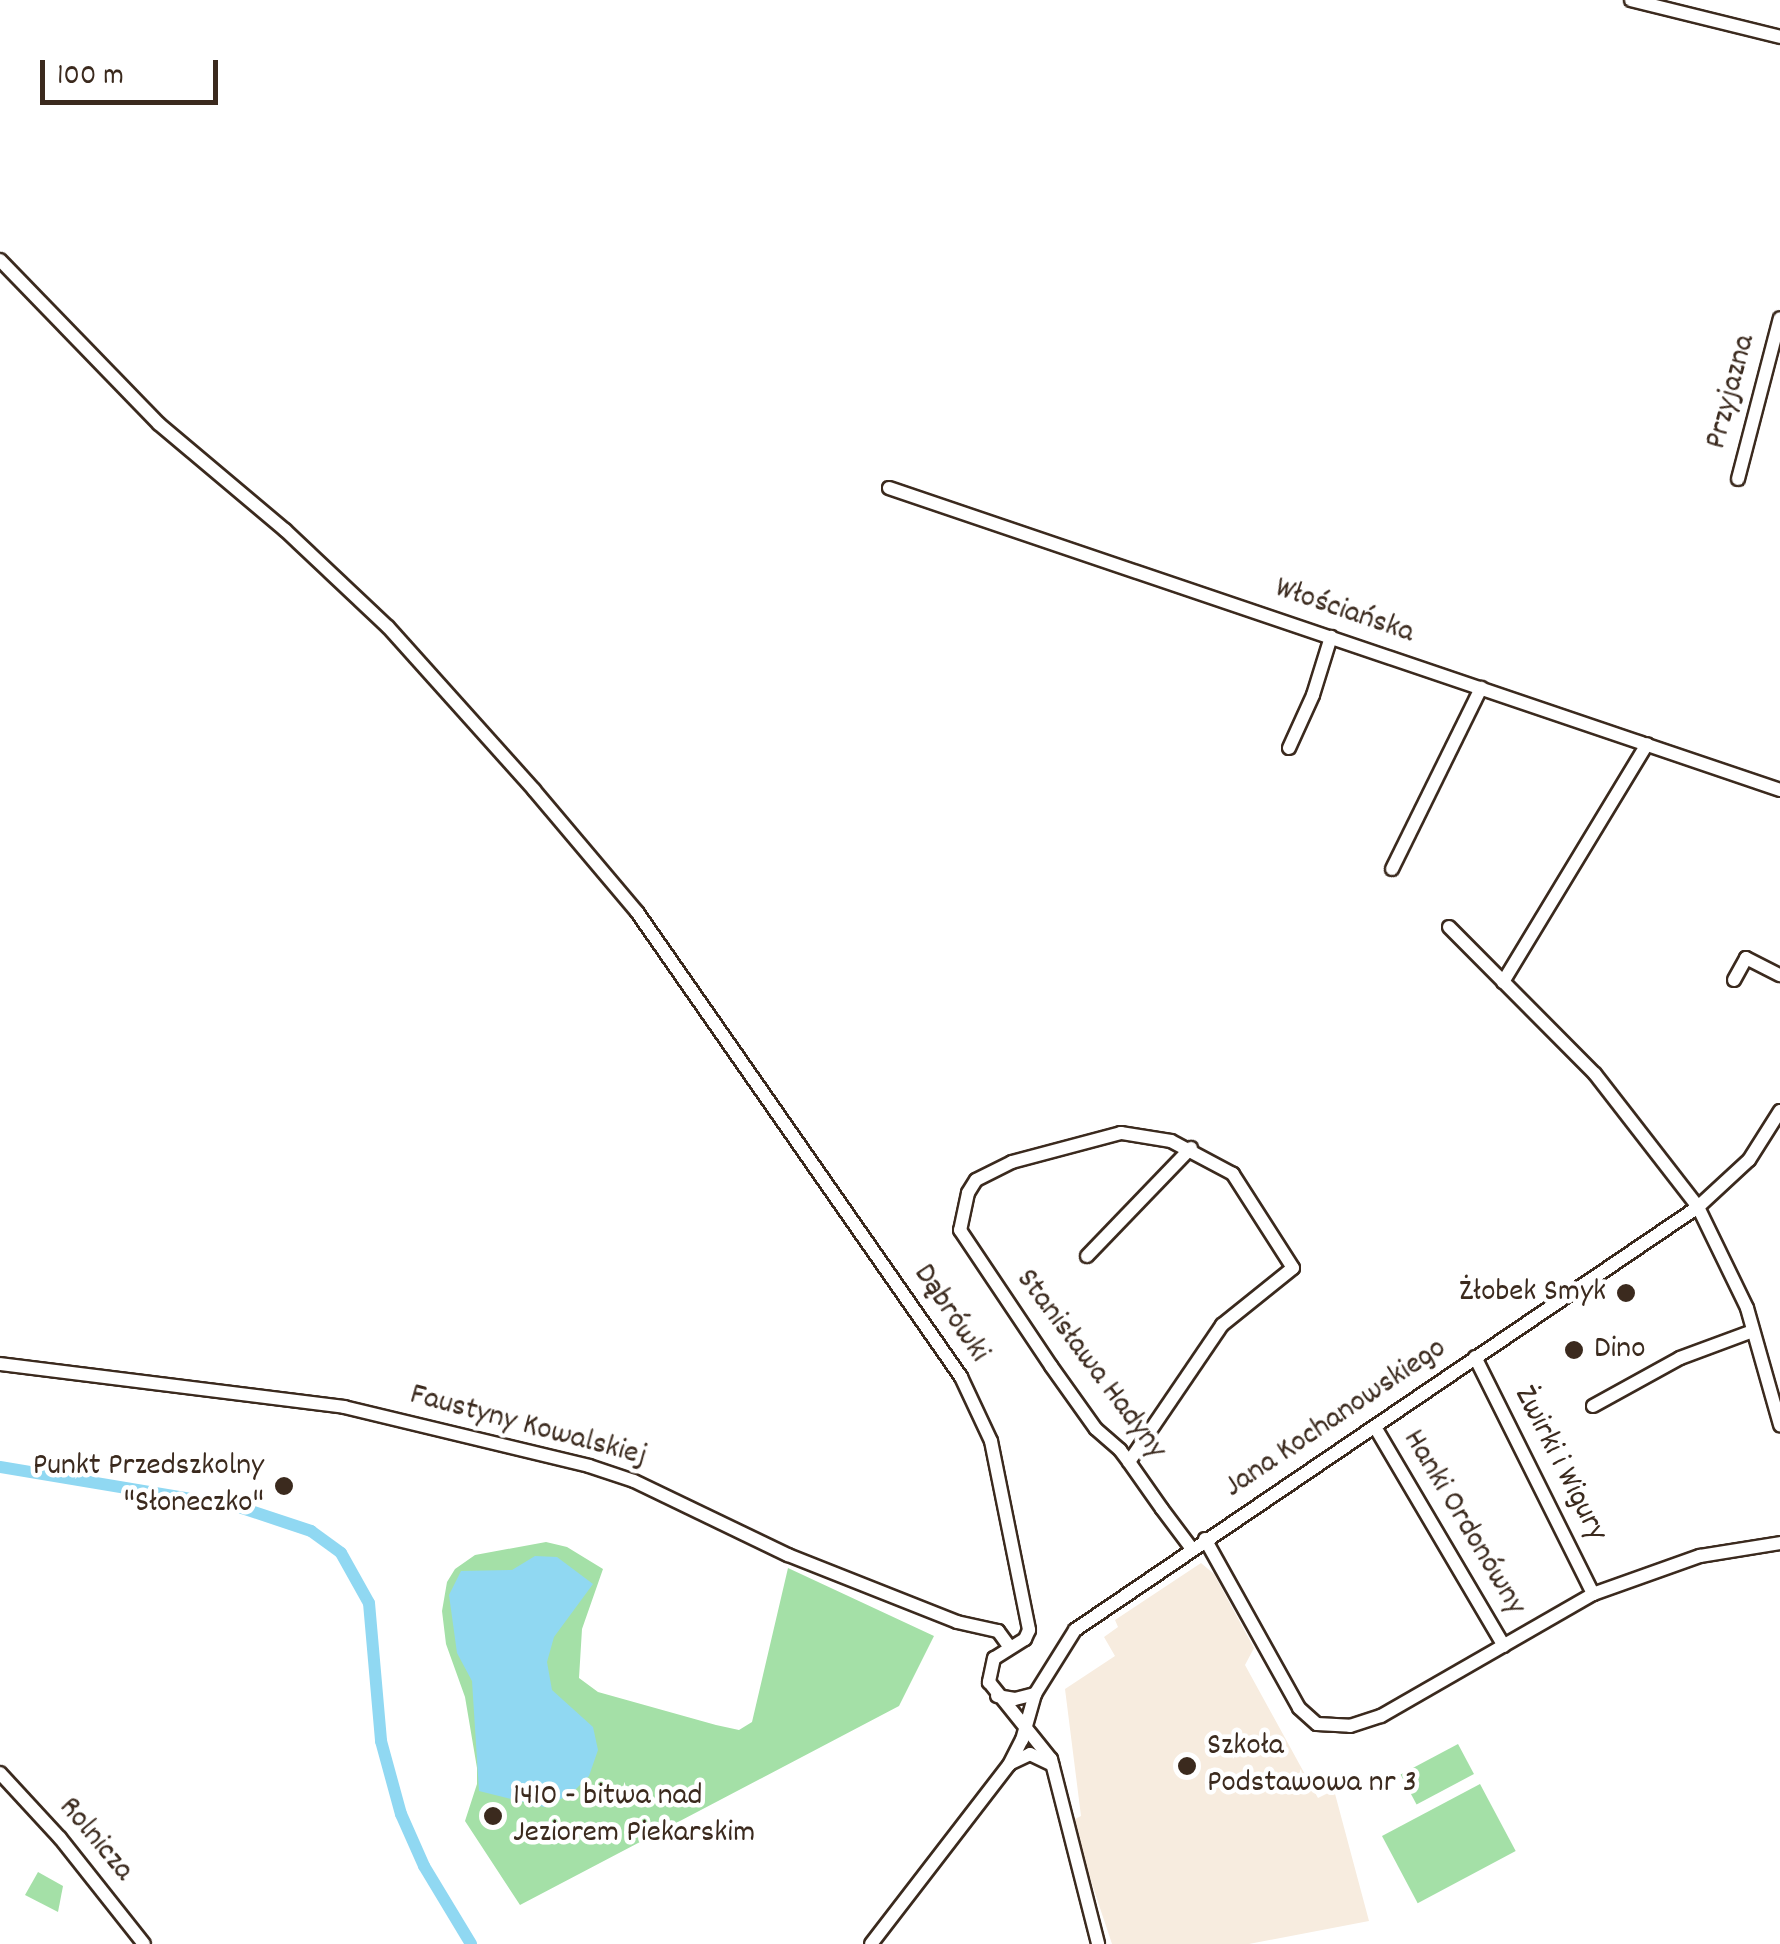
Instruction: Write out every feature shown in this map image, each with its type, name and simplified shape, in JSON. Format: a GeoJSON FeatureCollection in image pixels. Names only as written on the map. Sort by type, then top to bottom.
{"type":"FeatureCollection","features":[{"type":"Feature","properties":{"kind":"street"},"geometry":{"type":"LineString","coordinates":[[1631,0],[1682,6],[1780,37]]}},
{"type":"Feature","properties":{"kind":"street","name":"Dąbrówki"},"geometry":{"type":"LineString","coordinates":[[0,260],[159,424],[285,530],[388,627],[637,912],[962,1377],[991,1441],[1028,1625],[1025,1639],[1009,1646]]}},
{"type":"Feature","properties":{"kind":"street","name":"Przyjazna"},"geometry":{"type":"LineString","coordinates":[[1738,479],[1780,318]]}},
{"type":"Feature","properties":{"kind":"street","name":"Włościańska"},"geometry":{"type":"LineString","coordinates":[[889,488],[1778,787]]}},
{"type":"Feature","properties":{"kind":"street"},"geometry":{"type":"LineString","coordinates":[[1289,748],[1313,694],[1331,637]]}},
{"type":"Feature","properties":{"kind":"street"},"geometry":{"type":"LineString","coordinates":[[1392,869],[1482,688]]}},
{"type":"Feature","properties":{"kind":"street"},"geometry":{"type":"LineString","coordinates":[[1503,982],[1648,744]]}},
{"type":"Feature","properties":{"kind":"street"},"geometry":{"type":"LineString","coordinates":[[1449,927],[1596,1074],[1698,1206],[1753,1331],[1780,1425]]}},
{"type":"Feature","properties":{"kind":"street"},"geometry":{"type":"LineString","coordinates":[[1734,980],[1746,958],[1780,975]]}},
{"type":"Feature","properties":{"kind":"street","name":"Jana Kochanowskiego"},"geometry":{"type":"LineString","coordinates":[[871,1944],[1009,1764],[1036,1694],[1066,1640],[1097,1612],[1375,1428],[1698,1206],[1750,1160],[1780,1111]]}},
{"type":"Feature","properties":{"kind":"street","name":"Stanisława Hadyny"},"geometry":{"type":"LineString","coordinates":[[1191,1148],[1121,1133],[1090,1138],[993,1170],[976,1180],[963,1208],[960,1230],[1096,1428],[1129,1462],[1192,1549]]}},
{"type":"Feature","properties":{"kind":"street"},"geometry":{"type":"LineString","coordinates":[[1088,1256],[1191,1148],[1234,1174],[1294,1268],[1222,1326],[1129,1462]]}},
{"type":"Feature","properties":{"kind":"street"},"geometry":{"type":"LineString","coordinates":[[1592,1406],[1680,1358],[1753,1331]]}},
{"type":"Feature","properties":{"kind":"street","name":"Żwirki i Wigury"},"geometry":{"type":"LineString","coordinates":[[1475,1358],[1593,1594]]}},
{"type":"Feature","properties":{"kind":"street","name":"Faustyny Kowalskiej"},"geometry":{"type":"LineString","coordinates":[[0,1364],[344,1407],[589,1466],[634,1480],[788,1556],[957,1622],[998,1631],[1009,1646]]}},
{"type":"Feature","properties":{"kind":"street","name":"Hanki Ordonówny"},"geometry":{"type":"LineString","coordinates":[[1375,1428],[1504,1646]]}},
{"type":"Feature","properties":{"kind":"street"},"geometry":{"type":"LineString","coordinates":[[1206,1539],[1299,1708],[1317,1724],[1350,1726],[1380,1716],[1593,1594],[1700,1556],[1780,1543]]}},
{"type":"Feature","properties":{"kind":"street"},"geometry":{"type":"LineString","coordinates":[[1009,1646],[989,1668],[997,1696],[1043,1744],[1054,1765],[1098,1944]]}},
{"type":"Feature","properties":{"kind":"street"},"geometry":{"type":"LineString","coordinates":[[997,1696],[1015,1699],[1036,1694]]}},
{"type":"Feature","properties":{"kind":"street"},"geometry":{"type":"LineString","coordinates":[[1009,1764],[1030,1754],[1054,1765]]}},
{"type":"Feature","properties":{"kind":"street","name":"Rolnicza"},"geometry":{"type":"LineString","coordinates":[[0,1773],[60,1838],[144,1944]]}},
{"type":"Feature","properties":{"kind":"shaded area","name":"Szkoła Podstawowa nr 3"},"geometry":{"type":"Polygon","coordinates":[[[1201,1563],[1214,1574],[1254,1648],[1245,1665],[1318,1798],[1334,1790],[1369,1921],[1249,1944],[1112,1944],[1082,1854],[1075,1819],[1081,1816],[1065,1689],[1115,1656],[1104,1637],[1118,1627],[1115,1620],[1201,1563]]]}},
{"type":"Feature","properties":{"kind":"green space"},"geometry":{"type":"Polygon","coordinates":[[[546,1542],[567,1547],[603,1569],[582,1629],[579,1678],[598,1692],[716,1725],[739,1730],[752,1722],[788,1568],[934,1636],[899,1706],[520,1905],[465,1821],[477,1784],[477,1768],[465,1697],[446,1644],[442,1611],[447,1582],[455,1569],[475,1555],[546,1542]]]}},
{"type":"Feature","properties":{"kind":"green space"},"geometry":{"type":"Polygon","coordinates":[[[1458,1744],[1474,1774],[1417,1805],[1401,1775],[1458,1744]]]}},
{"type":"Feature","properties":{"kind":"green space"},"geometry":{"type":"Polygon","coordinates":[[[1480,1784],[1516,1851],[1418,1903],[1382,1836],[1480,1784]]]}},
{"type":"Feature","properties":{"kind":"green space"},"geometry":{"type":"Polygon","coordinates":[[[38,1872],[63,1886],[58,1912],[25,1895],[38,1872]]]}},
{"type":"Feature","properties":{"kind":"water"},"geometry":{"type":"Polygon","coordinates":[[[535,1556],[557,1557],[593,1584],[554,1637],[547,1662],[552,1690],[593,1727],[598,1750],[589,1776],[571,1794],[544,1807],[479,1791],[472,1681],[457,1653],[449,1595],[461,1571],[512,1570],[535,1556]]]}},
{"type":"Feature","properties":{"kind":"waterway"},"geometry":{"type":"LineString","coordinates":[[0,1467],[239,1507],[311,1531],[341,1553],[369,1603],[381,1741],[401,1814],[424,1866],[471,1944]]}},
{"type":"Feature","properties":{"kind":"place","name":"Żłobek Smyk"},"geometry":{"type":"Point","coordinates":[1626,1293]}},
{"type":"Feature","properties":{"kind":"place","name":"Dino"},"geometry":{"type":"Point","coordinates":[1574,1350]}},
{"type":"Feature","properties":{"kind":"place","name":"Punkt Przedszkolny \"Słoneczko\""},"geometry":{"type":"Point","coordinates":[284,1486]}},
{"type":"Feature","properties":{"kind":"place","name":"Szkoła Podstawowa nr 3"},"geometry":{"type":"Point","coordinates":[1187,1766]}},
{"type":"Feature","properties":{"kind":"place","name":"1410 - bitwa nad Jeziorem Piekarskim"},"geometry":{"type":"Point","coordinates":[493,1816]}}]}
